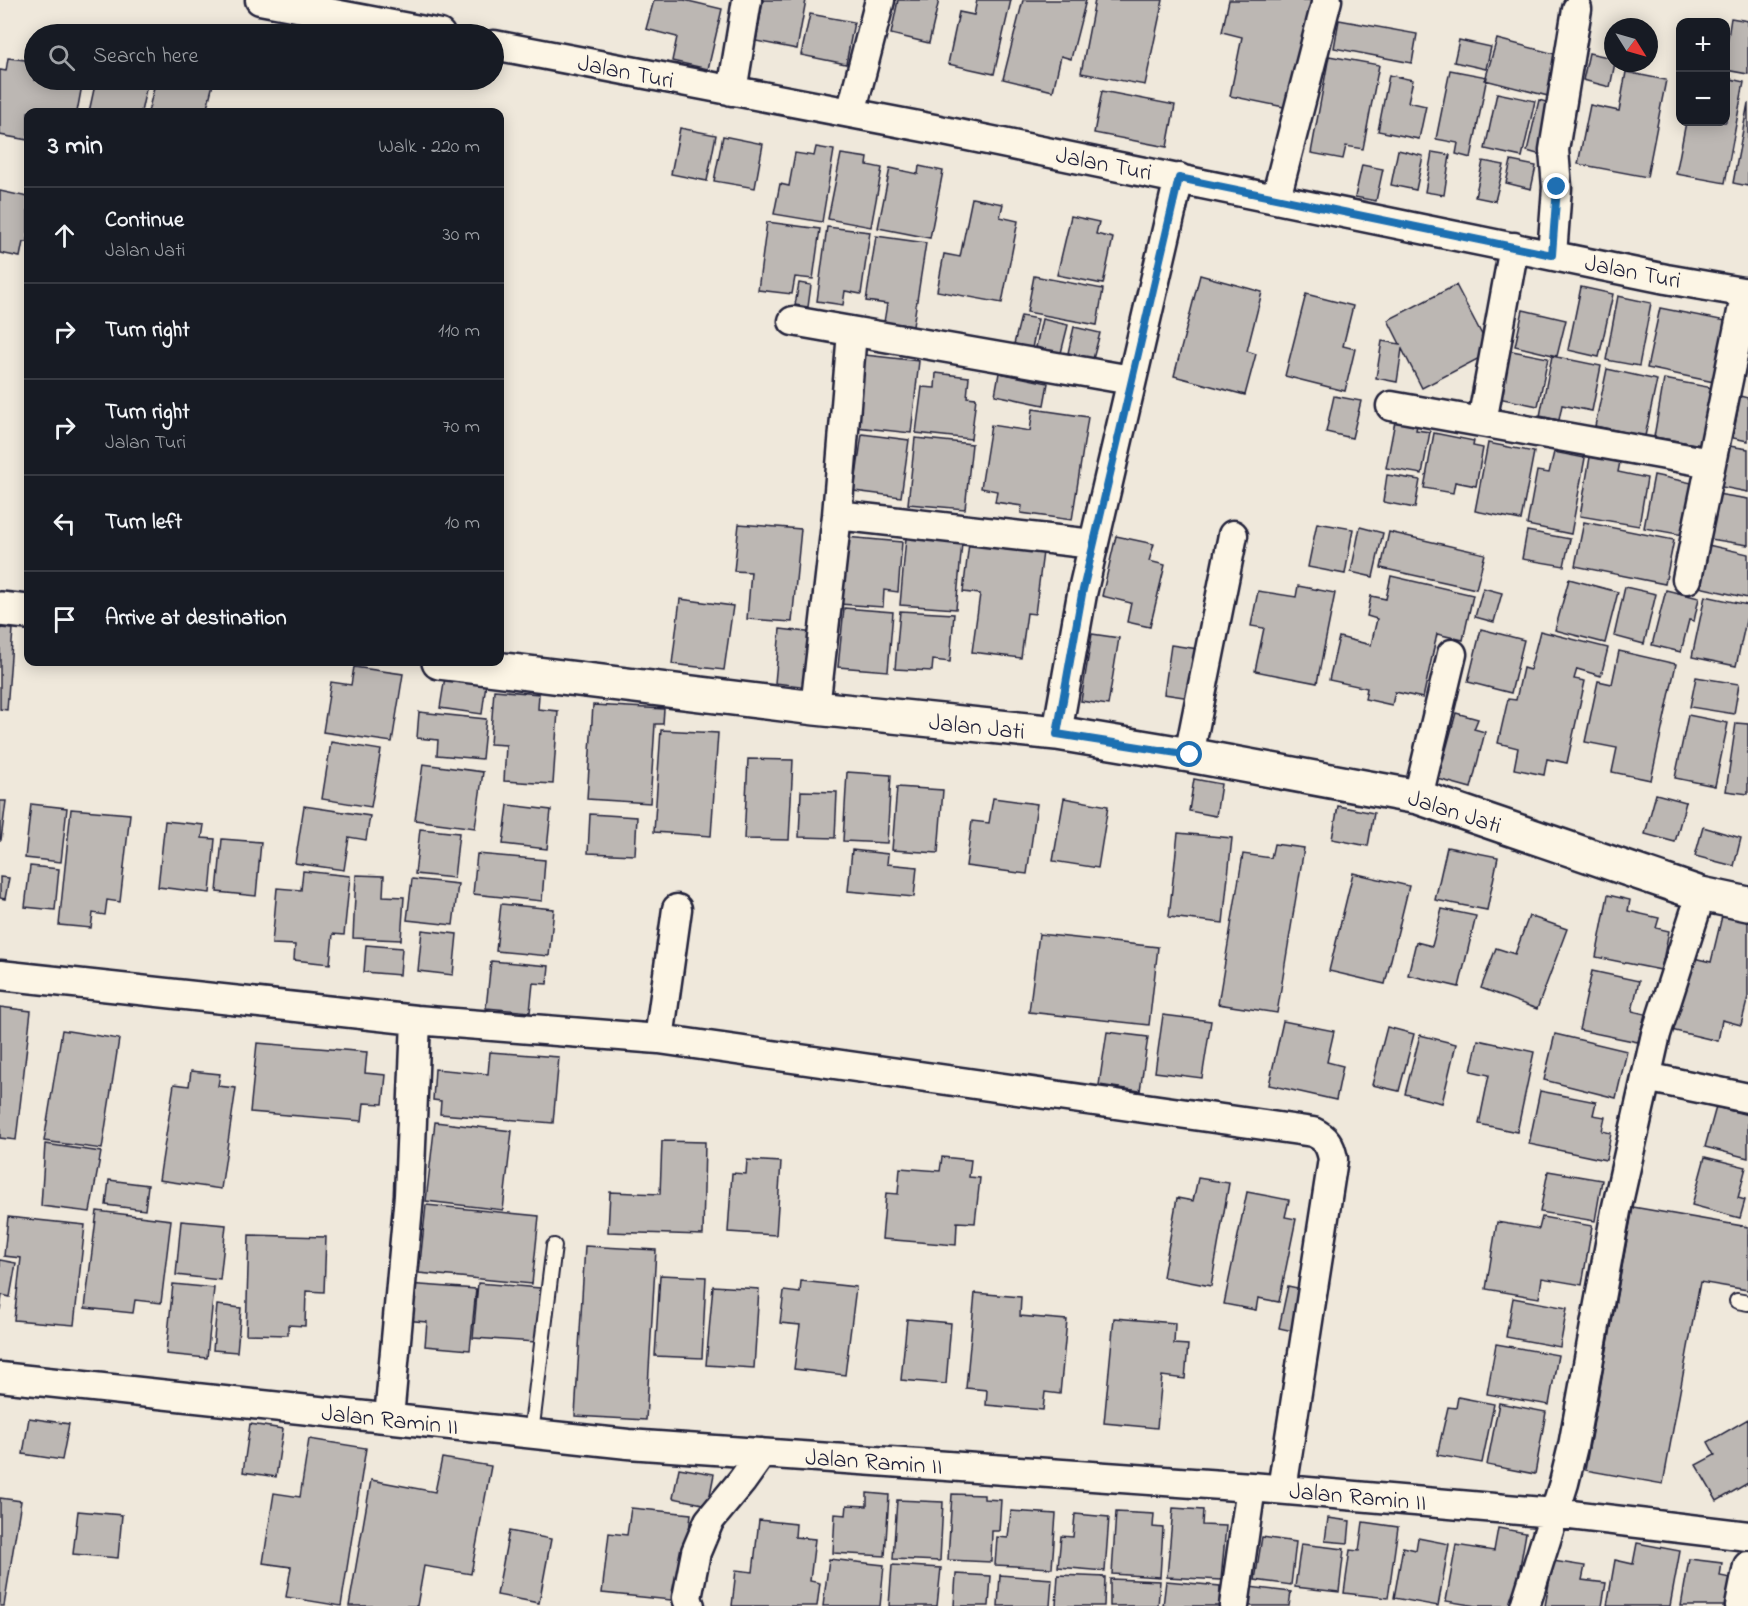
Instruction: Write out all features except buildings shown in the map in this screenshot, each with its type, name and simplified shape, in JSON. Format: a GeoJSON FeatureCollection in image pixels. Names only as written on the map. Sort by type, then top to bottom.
{"type":"FeatureCollection","features":[{"type":"Feature","properties":{"kind":"street"},"geometry":{"type":"LineString","coordinates":[[732,91],[747,0]]}},
{"type":"Feature","properties":{"kind":"street"},"geometry":{"type":"LineString","coordinates":[[851,113],[880,0]]}},
{"type":"Feature","properties":{"kind":"street"},"geometry":{"type":"LineString","coordinates":[[1276,198],[1327,0]]}},
{"type":"Feature","properties":{"kind":"street"},"geometry":{"type":"LineString","coordinates":[[271,1],[389,24]]}},
{"type":"Feature","properties":{"kind":"street"},"geometry":{"type":"LineString","coordinates":[[1552,255],[1557,187],[1554,150],[1577,9]]}},
{"type":"Feature","properties":{"kind":"street","name":"Jalan Turi"},"geometry":{"type":"LineString","coordinates":[[504,47],[1179,178],[1666,279],[1747,292]]}},
{"type":"Feature","properties":{"kind":"street"},"geometry":{"type":"LineString","coordinates":[[1057,734],[1082,594],[1179,178]]}},
{"type":"Feature","properties":{"kind":"street"},"geometry":{"type":"LineString","coordinates":[[1482,422],[1514,247]]}},
{"type":"Feature","properties":{"kind":"street"},"geometry":{"type":"LineString","coordinates":[[1687,579],[1747,292]]}},
{"type":"Feature","properties":{"kind":"street"},"geometry":{"type":"LineString","coordinates":[[793,321],[1131,380]]}},
{"type":"Feature","properties":{"kind":"street"},"geometry":{"type":"LineString","coordinates":[[816,708],[837,515],[852,332]]}},
{"type":"Feature","properties":{"kind":"street"},"geometry":{"type":"LineString","coordinates":[[1391,406],[1711,463]]}},
{"type":"Feature","properties":{"kind":"street"},"geometry":{"type":"LineString","coordinates":[[837,515],[1093,544]]}},
{"type":"Feature","properties":{"kind":"street"},"geometry":{"type":"LineString","coordinates":[[1190,755],[1233,535]]}},
{"type":"Feature","properties":{"kind":"street"},"geometry":{"type":"LineString","coordinates":[[0,609],[24,612]]}},
{"type":"Feature","properties":{"kind":"street"},"geometry":{"type":"LineString","coordinates":[[1418,797],[1452,654]]}},
{"type":"Feature","properties":{"kind":"street","name":"Jalan Jati"},"geometry":{"type":"LineString","coordinates":[[472,666],[816,708],[1057,734],[1190,755],[1418,797],[1701,894],[1748,904]]}},
{"type":"Feature","properties":{"kind":"street"},"geometry":{"type":"LineString","coordinates":[[1526,1606],[1564,1484],[1573,1446],[1616,1211],[1656,1034],[1701,894]]}},
{"type":"Feature","properties":{"kind":"street"},"geometry":{"type":"LineString","coordinates":[[659,1040],[677,909]]}},
{"type":"Feature","properties":{"kind":"street"},"geometry":{"type":"LineString","coordinates":[[0,975],[416,1020],[659,1040],[1312,1132],[1331,1145],[1333,1159],[1282,1489]]}},
{"type":"Feature","properties":{"kind":"street"},"geometry":{"type":"LineString","coordinates":[[389,1418],[409,1195],[416,1020]]}},
{"type":"Feature","properties":{"kind":"street"},"geometry":{"type":"LineString","coordinates":[[1647,1077],[1748,1098]]}},
{"type":"Feature","properties":{"kind":"street","name":"Jalan Ramin II"},"geometry":{"type":"LineString","coordinates":[[0,1377],[628,1444],[1251,1486],[1554,1513],[1748,1536]]}},
{"type":"Feature","properties":{"kind":"street"},"geometry":{"type":"LineString","coordinates":[[690,1606],[687,1598],[696,1552],[709,1521],[762,1453]]}},
{"type":"Feature","properties":{"kind":"street"},"geometry":{"type":"LineString","coordinates":[[1234,1606],[1251,1486]]}},
{"type":"Feature","properties":{"kind":"street"},"geometry":{"type":"LineString","coordinates":[[1740,1606],[1748,1566]]}},
{"type":"Feature","properties":{"kind":"lane"},"geometry":{"type":"LineString","coordinates":[[531,1434],[554,1246]]}},
{"type":"Feature","properties":{"kind":"route"},"geometry":{"type":"LineString","coordinates":[[1190,755],[1057,734],[1082,594],[1179,178],[1552,255],[1557,187]]}}]}
